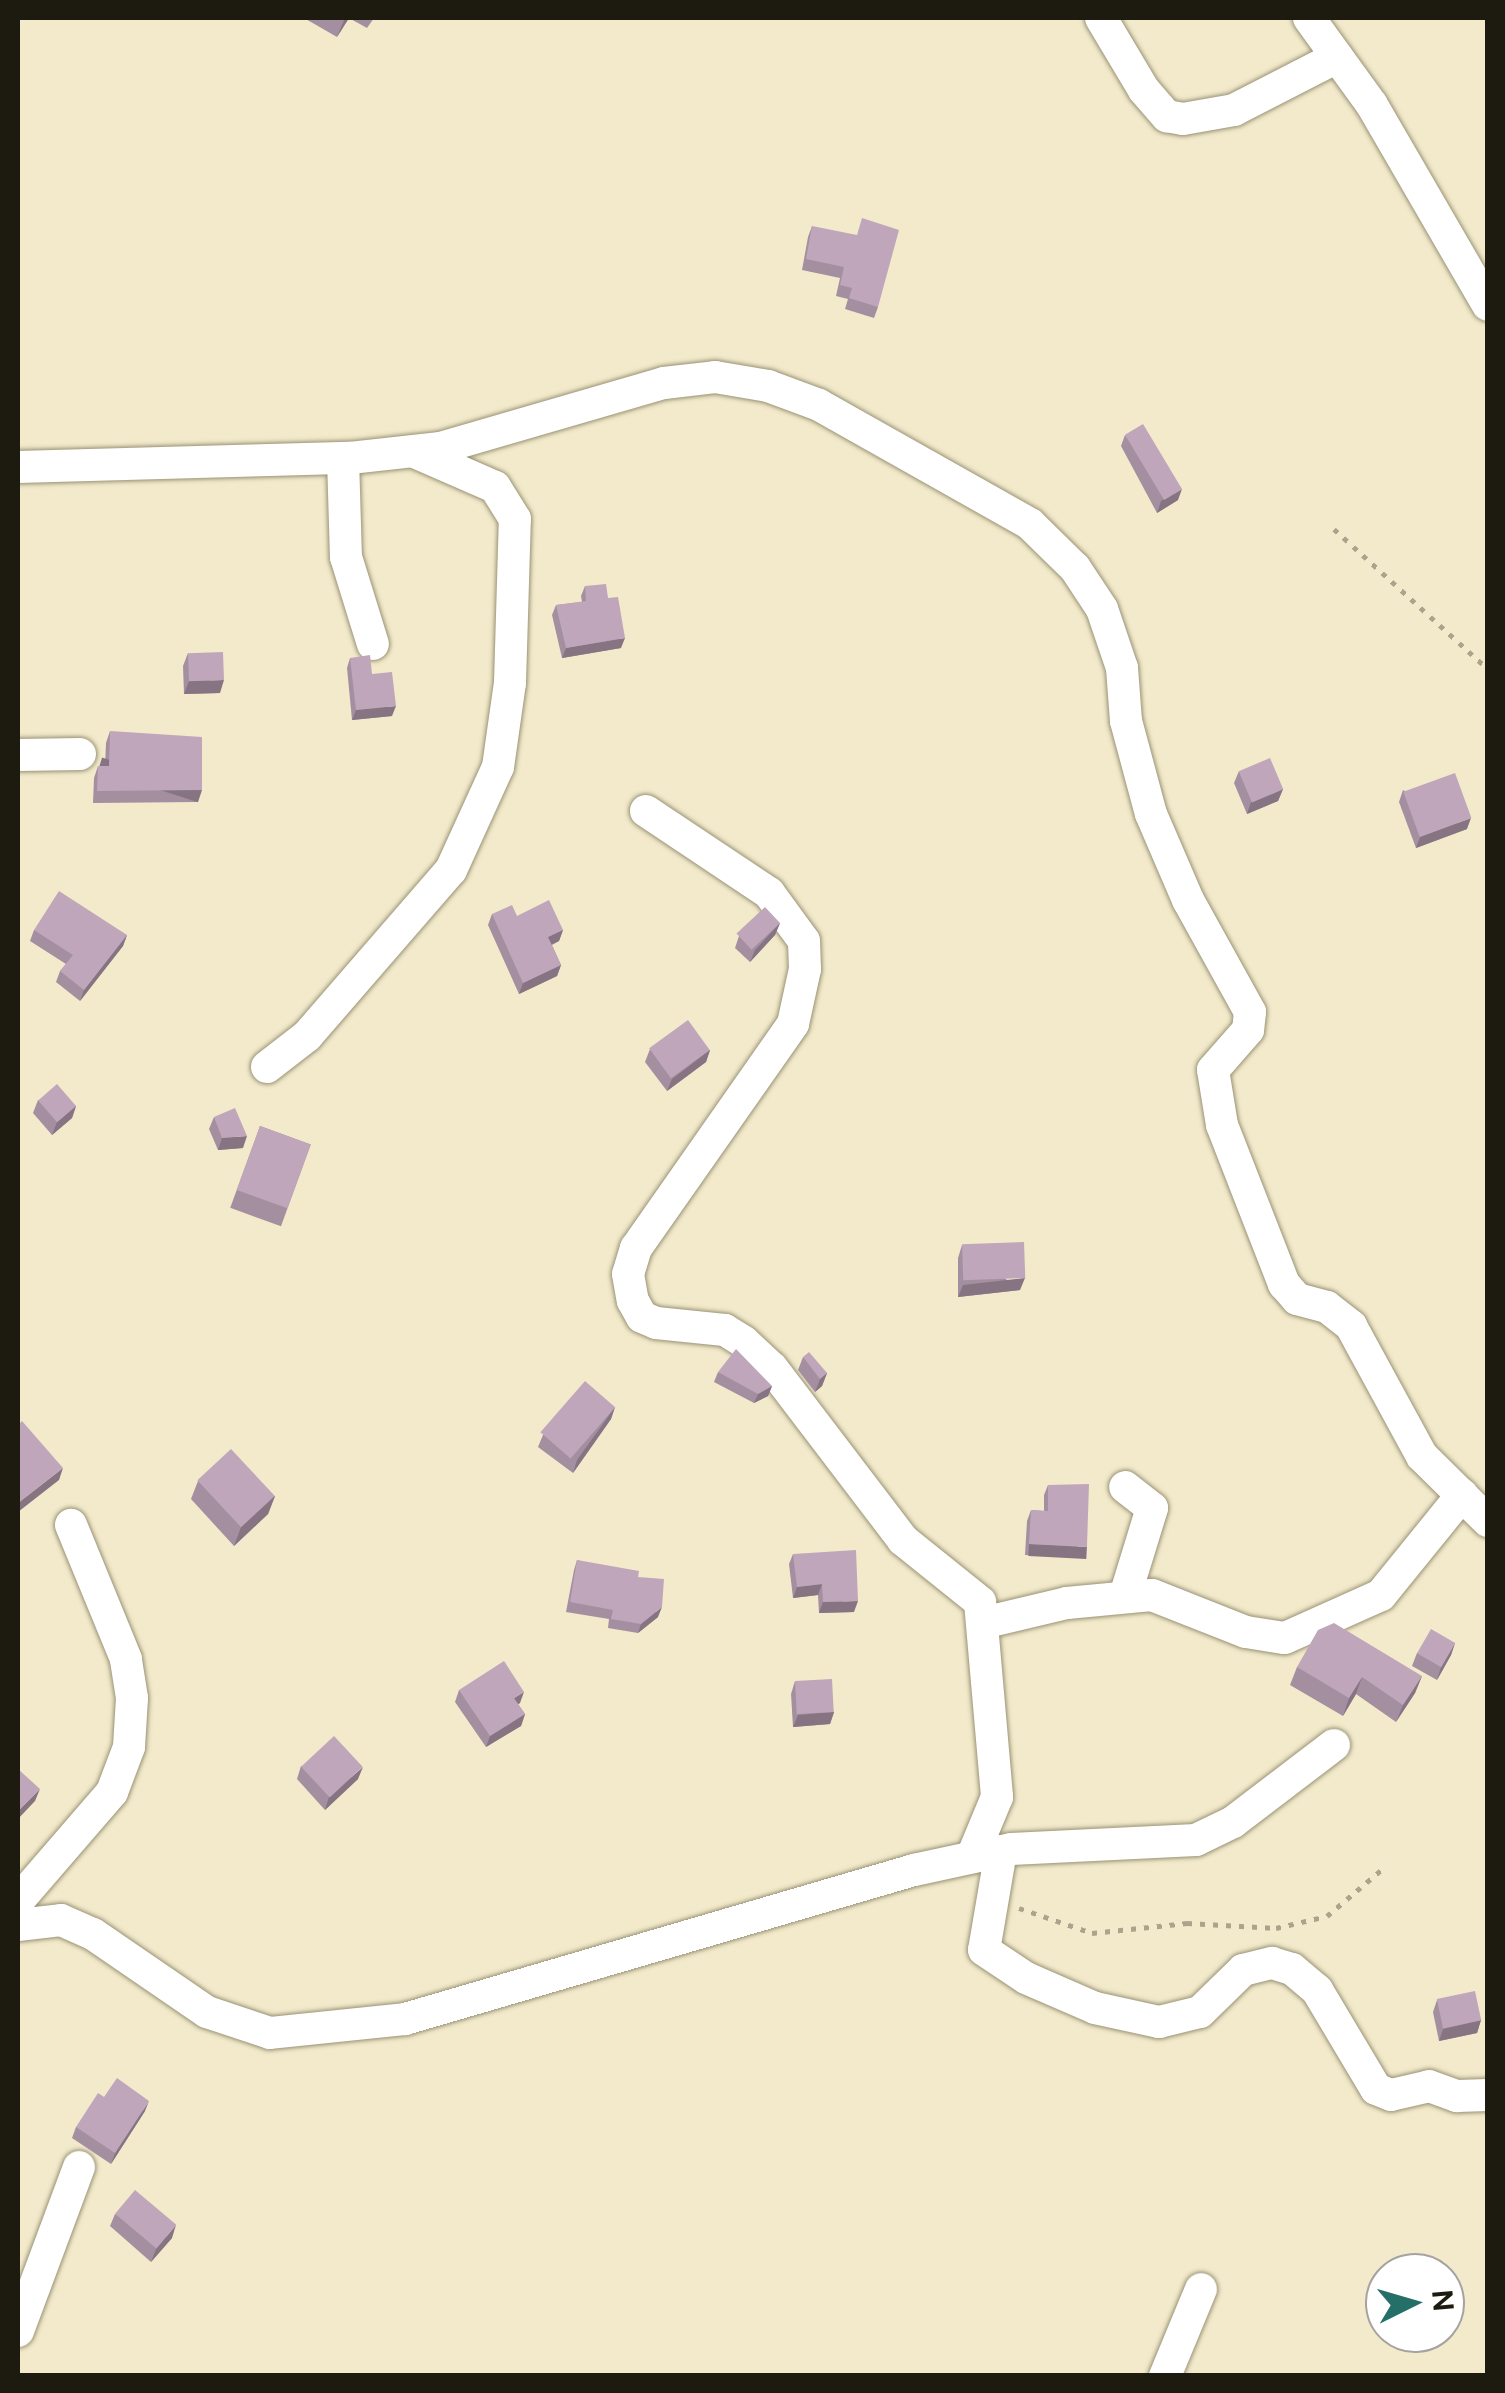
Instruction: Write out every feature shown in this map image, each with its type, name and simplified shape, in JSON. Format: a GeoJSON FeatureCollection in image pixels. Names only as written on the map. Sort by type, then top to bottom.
{"type":"FeatureCollection","features":[{"type":"Feature","properties":{"kind":"street"},"geometry":{"type":"LineString","coordinates":[[1101,18],[1144,90],[1168,116],[1183,119],[1234,110],[1337,57]]}},
{"type":"Feature","properties":{"kind":"street"},"geometry":{"type":"LineString","coordinates":[[1309,18],[1337,57],[1488,305]]}},
{"type":"Feature","properties":{"kind":"street"},"geometry":{"type":"LineString","coordinates":[[18,467],[343,458],[413,451],[487,438],[664,383],[714,378],[768,386],[819,405],[954,476],[1030,524],[1075,568],[1114,642],[1151,814],[1188,900],[1250,1012],[1248,1030],[1212,1070],[1215,1090],[1284,1284],[1297,1299],[1326,1307],[1350,1326],[1416,1446],[1488,1521]]}},
{"type":"Feature","properties":{"kind":"street"},"geometry":{"type":"LineString","coordinates":[[267,1067],[307,1036],[451,870],[498,767],[510,682],[516,518],[494,487],[413,451]]}},
{"type":"Feature","properties":{"kind":"street"},"geometry":{"type":"LineString","coordinates":[[343,458],[346,557],[373,644]]}},
{"type":"Feature","properties":{"kind":"street"},"geometry":{"type":"LineString","coordinates":[[18,755],[80,754]]}},
{"type":"Feature","properties":{"kind":"street"},"geometry":{"type":"LineString","coordinates":[[646,811],[768,893],[804,941],[805,970],[793,1024],[636,1248],[628,1274],[632,1302],[642,1317],[656,1323],[726,1330],[759,1356],[903,1540],[973,1590],[987,1622],[984,1676],[997,1797],[987,1854],[994,1895],[984,1950],[1026,1978],[1095,2008],[1160,2022],[1182,2019],[1214,2003],[1243,1970],[1272,1963],[1292,1969],[1317,1990],[1376,2089],[1391,2096],[1429,2086],[1457,2096],[1488,2095]]}},
{"type":"Feature","properties":{"kind":"street"},"geometry":{"type":"LineString","coordinates":[[1125,1487],[1152,1508],[1125,1596]]}},
{"type":"Feature","properties":{"kind":"street"},"geometry":{"type":"LineString","coordinates":[[987,1622],[1125,1596],[1152,1596],[1246,1632],[1286,1638],[1381,1596],[1462,1495]]}},
{"type":"Feature","properties":{"kind":"street"},"geometry":{"type":"LineString","coordinates":[[18,1902],[112,1792],[129,1747],[126,1658],[71,1525]]}},
{"type":"Feature","properties":{"kind":"street"},"geometry":{"type":"LineString","coordinates":[[18,1925],[60,1920],[94,1934],[207,2012],[270,2034],[405,2020],[987,1854],[1196,1840],[1233,1822],[1334,1745]]}},
{"type":"Feature","properties":{"kind":"street"},"geometry":{"type":"LineString","coordinates":[[18,2331],[79,2166]]}},
{"type":"Feature","properties":{"kind":"street"},"geometry":{"type":"LineString","coordinates":[[1165,2376],[1201,2289]]}},
{"type":"Feature","properties":{"kind":"path"},"geometry":{"type":"LineString","coordinates":[[1334,529],[1488,669]]}},
{"type":"Feature","properties":{"kind":"path"},"geometry":{"type":"LineString","coordinates":[[994,1895],[1046,1922],[1092,1934],[1187,1923],[1276,1928],[1328,1916],[1386,1866]]}},
{"type":"Feature","properties":{"kind":"building"},"geometry":{"type":"Polygon","coordinates":[[[862,218],[899,230],[878,307],[849,298],[852,288],[840,285],[844,267],[806,259],[812,226],[857,235],[862,218]]]}},
{"type":"Feature","properties":{"kind":"building"},"geometry":{"type":"Polygon","coordinates":[[[1143,424],[1182,489],[1164,500],[1125,435],[1143,424]]]}},
{"type":"Feature","properties":{"kind":"building"},"geometry":{"type":"Polygon","coordinates":[[[606,584],[608,598],[618,597],[625,638],[566,648],[556,605],[586,601],[585,586],[606,584]]]}},
{"type":"Feature","properties":{"kind":"building"},"geometry":{"type":"Polygon","coordinates":[[[223,652],[224,680],[189,681],[188,653],[223,652]]]}},
{"type":"Feature","properties":{"kind":"building"},"geometry":{"type":"Polygon","coordinates":[[[370,655],[372,674],[392,672],[396,706],[356,710],[350,658],[370,655]]]}},
{"type":"Feature","properties":{"kind":"building"},"geometry":{"type":"Polygon","coordinates":[[[110,731],[202,737],[202,790],[97,791],[98,766],[109,766],[110,731]]]}},
{"type":"Feature","properties":{"kind":"building"},"geometry":{"type":"Polygon","coordinates":[[[1270,758],[1283,789],[1252,803],[1239,771],[1270,758]]]}},
{"type":"Feature","properties":{"kind":"building"},"geometry":{"type":"Polygon","coordinates":[[[1455,773],[1471,818],[1420,837],[1403,792],[1455,773]]]}},
{"type":"Feature","properties":{"kind":"building"},"geometry":{"type":"Polygon","coordinates":[[[59,891],[127,935],[84,990],[60,971],[73,955],[34,930],[59,891]]]}},
{"type":"Feature","properties":{"kind":"building"},"geometry":{"type":"Polygon","coordinates":[[[549,900],[563,930],[548,937],[561,965],[523,983],[492,914],[512,905],[517,916],[549,900]]]}},
{"type":"Feature","properties":{"kind":"building"},"geometry":{"type":"Polygon","coordinates":[[[765,907],[780,923],[751,950],[736,934],[765,907]]]}},
{"type":"Feature","properties":{"kind":"building"},"geometry":{"type":"Polygon","coordinates":[[[688,1020],[710,1050],[671,1078],[649,1048],[688,1020]]]}},
{"type":"Feature","properties":{"kind":"building"},"geometry":{"type":"Polygon","coordinates":[[[57,1084],[76,1106],[57,1122],[38,1100],[57,1084]]]}},
{"type":"Feature","properties":{"kind":"building"},"geometry":{"type":"Polygon","coordinates":[[[235,1108],[247,1136],[222,1138],[214,1117],[235,1108]]]}},
{"type":"Feature","properties":{"kind":"building"},"geometry":{"type":"Polygon","coordinates":[[[260,1126],[311,1144],[287,1208],[237,1190],[260,1126]]]}},
{"type":"Feature","properties":{"kind":"building"},"geometry":{"type":"Polygon","coordinates":[[[1024,1242],[1025,1278],[963,1280],[962,1244],[1024,1242]]]}},
{"type":"Feature","properties":{"kind":"building"},"geometry":{"type":"Polygon","coordinates":[[[736,1349],[772,1386],[758,1394],[718,1372],[736,1349]]]}},
{"type":"Feature","properties":{"kind":"building"},"geometry":{"type":"Polygon","coordinates":[[[809,1352],[827,1373],[820,1379],[803,1357],[809,1352]]]}},
{"type":"Feature","properties":{"kind":"building"},"geometry":{"type":"Polygon","coordinates":[[[585,1381],[615,1407],[571,1459],[540,1432],[585,1381]]]}},
{"type":"Feature","properties":{"kind":"building"},"geometry":{"type":"Polygon","coordinates":[[[22,1421],[63,1468],[18,1503],[18,1425],[22,1421]]]}},
{"type":"Feature","properties":{"kind":"building"},"geometry":{"type":"Polygon","coordinates":[[[231,1449],[275,1496],[241,1527],[197,1480],[231,1449]]]}},
{"type":"Feature","properties":{"kind":"building"},"geometry":{"type":"Polygon","coordinates":[[[1089,1484],[1087,1547],[1029,1544],[1031,1510],[1048,1511],[1048,1485],[1089,1484]]]}},
{"type":"Feature","properties":{"kind":"building"},"geometry":{"type":"Polygon","coordinates":[[[856,1550],[858,1601],[823,1602],[822,1584],[797,1587],[793,1554],[856,1550]]]}},
{"type":"Feature","properties":{"kind":"building"},"geometry":{"type":"Polygon","coordinates":[[[577,1560],[639,1571],[638,1577],[664,1579],[662,1607],[641,1624],[611,1619],[613,1610],[570,1602],[577,1560]]]}},
{"type":"Feature","properties":{"kind":"building"},"geometry":{"type":"Polygon","coordinates":[[[1334,1623],[1422,1676],[1403,1705],[1362,1677],[1349,1698],[1297,1667],[1318,1630],[1334,1623]]]}},
{"type":"Feature","properties":{"kind":"building"},"geometry":{"type":"Polygon","coordinates":[[[1431,1629],[1455,1643],[1441,1667],[1417,1653],[1431,1629]]]}},
{"type":"Feature","properties":{"kind":"building"},"geometry":{"type":"Polygon","coordinates":[[[504,1661],[524,1692],[514,1698],[525,1714],[490,1736],[459,1690],[504,1661]]]}},
{"type":"Feature","properties":{"kind":"building"},"geometry":{"type":"Polygon","coordinates":[[[832,1679],[834,1712],[797,1714],[795,1681],[832,1679]]]}},
{"type":"Feature","properties":{"kind":"building"},"geometry":{"type":"Polygon","coordinates":[[[334,1736],[363,1767],[330,1797],[301,1767],[334,1736]]]}},
{"type":"Feature","properties":{"kind":"building"},"geometry":{"type":"Polygon","coordinates":[[[18,1769],[40,1789],[18,1811],[18,1769]]]}},
{"type":"Feature","properties":{"kind":"building"},"geometry":{"type":"Polygon","coordinates":[[[1475,1991],[1481,2020],[1443,2028],[1437,1999],[1475,1991]]]}},
{"type":"Feature","properties":{"kind":"building"},"geometry":{"type":"Polygon","coordinates":[[[117,2078],[149,2101],[115,2153],[76,2127],[98,2093],[104,2097],[117,2078]]]}},
{"type":"Feature","properties":{"kind":"building"},"geometry":{"type":"Polygon","coordinates":[[[135,2190],[176,2225],[156,2248],[115,2214],[135,2190]]]}}]}
